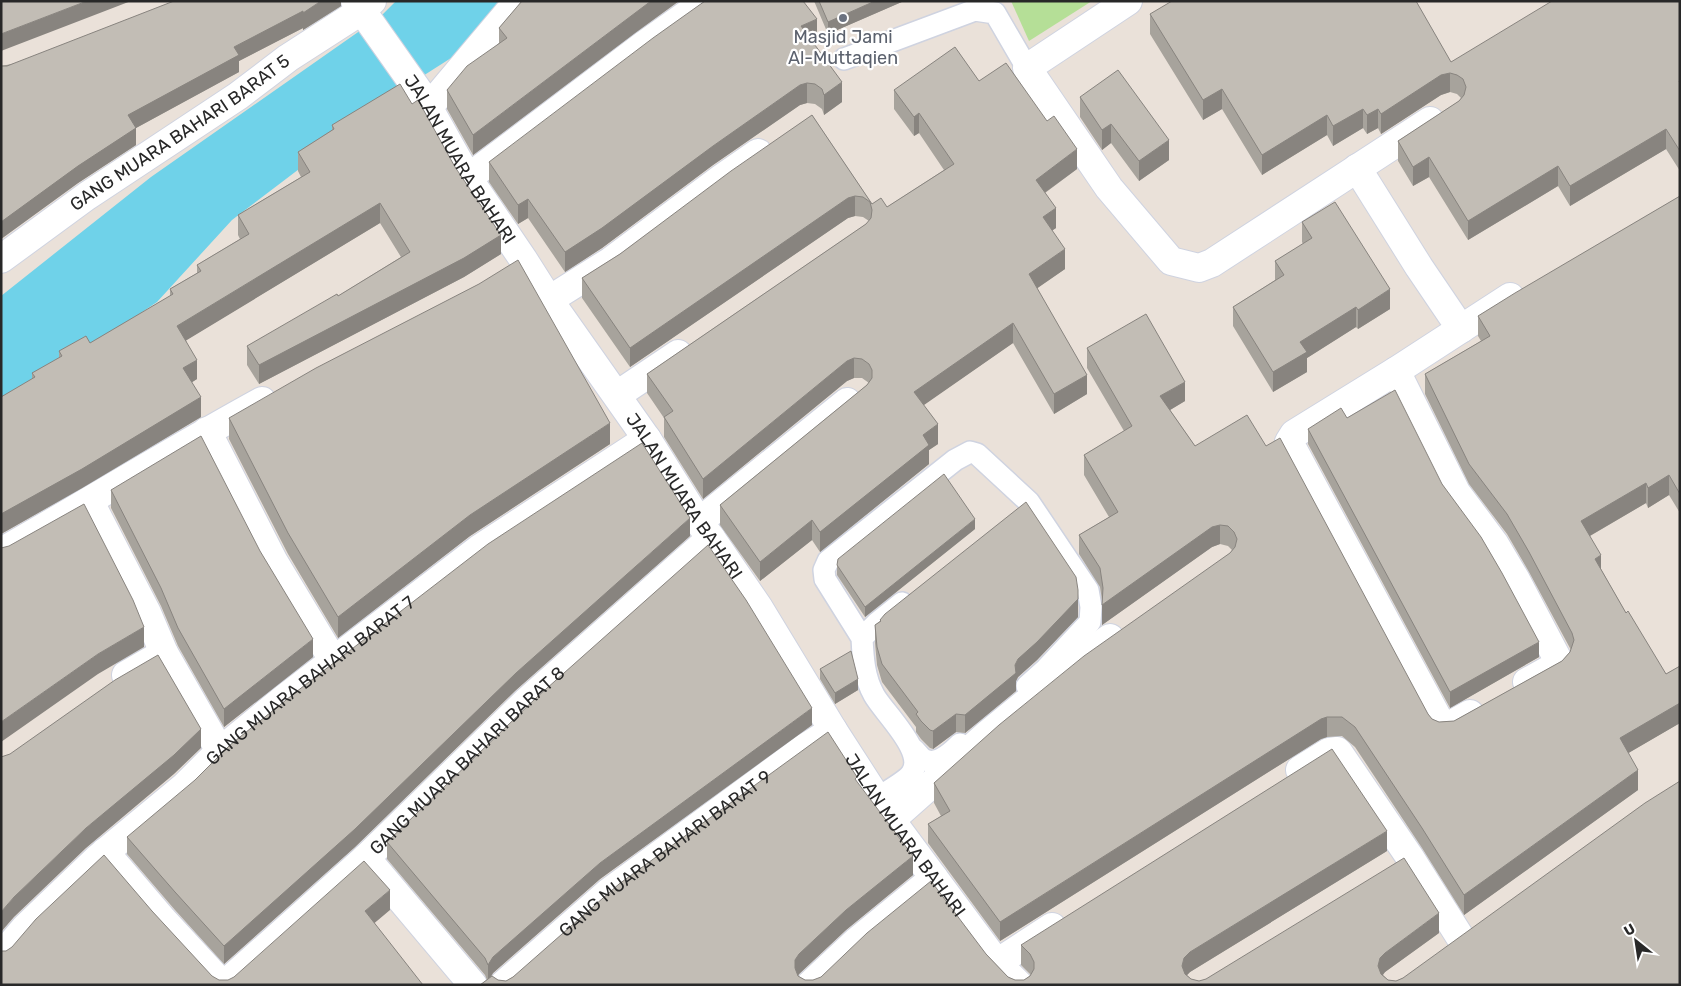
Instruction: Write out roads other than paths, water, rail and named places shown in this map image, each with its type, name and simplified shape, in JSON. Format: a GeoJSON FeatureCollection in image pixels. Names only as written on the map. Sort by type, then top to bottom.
{"type":"FeatureCollection","features":[{"type":"Feature","properties":{"kind":"street"},"geometry":{"type":"LineString","coordinates":[[425,102],[518,1]]}},
{"type":"Feature","properties":{"kind":"street"},"geometry":{"type":"LineString","coordinates":[[468,178],[621,62],[706,1]]}},
{"type":"Feature","properties":{"kind":"street"},"geometry":{"type":"LineString","coordinates":[[1128,1],[1027,68],[1109,188],[1171,261],[1182,265],[1198,268],[1212,264],[1450,108]]}},
{"type":"Feature","properties":{"kind":"street","name":"JALAN MUARA BAHARI"},"geometry":{"type":"LineString","coordinates":[[363,7],[425,102],[468,178],[512,265],[549,300],[617,395],[705,530],[759,608],[833,730],[884,809],[998,963],[1019,985]]}},
{"type":"Feature","properties":{"kind":"street","name":"GANG MUARA BAHARI BARAT 5"},"geometry":{"type":"LineString","coordinates":[[1,259],[87,196],[238,96],[288,58],[363,7]]}},
{"type":"Feature","properties":{"kind":"street"},"geometry":{"type":"LineString","coordinates":[[549,300],[610,260],[777,140]]}},
{"type":"Feature","properties":{"kind":"street"},"geometry":{"type":"LineString","coordinates":[[1357,168],[1419,267],[1461,329]]}},
{"type":"Feature","properties":{"kind":"street"},"geometry":{"type":"LineString","coordinates":[[1396,372],[1456,492],[1498,550],[1558,660],[1554,667],[1446,728],[1442,726],[1289,442],[1294,434],[1396,372],[1532,284]]}},
{"type":"Feature","properties":{"kind":"street"},"geometry":{"type":"LineString","coordinates":[[617,395],[697,340]]}},
{"type":"Feature","properties":{"kind":"street"},"geometry":{"type":"LineString","coordinates":[[1,552],[90,502],[207,431],[284,389]]}},
{"type":"Feature","properties":{"kind":"street","name":"GANG MUARA BAHARI BARAT 8"},"geometry":{"type":"LineString","coordinates":[[224,985],[366,858],[705,530],[857,393]]}},
{"type":"Feature","properties":{"kind":"street"},"geometry":{"type":"LineString","coordinates":[[207,431],[274,562],[333,660]]}},
{"type":"Feature","properties":{"kind":"street","name":"GANG MUARA BAHARI BARAT 7"},"geometry":{"type":"LineString","coordinates":[[1,956],[25,928],[105,852],[185,786],[220,752],[333,660],[479,549],[647,439]]}},
{"type":"Feature","properties":{"kind":"street"},"geometry":{"type":"LineString","coordinates":[[90,502],[147,613],[164,653],[220,752]]}},
{"type":"Feature","properties":{"kind":"street"},"geometry":{"type":"LineString","coordinates":[[884,809],[989,733],[1075,663],[1133,622]]}},
{"type":"Feature","properties":{"kind":"street"},"geometry":{"type":"LineString","coordinates":[[107,687],[164,653]]}},
{"type":"Feature","properties":{"kind":"street","name":"GANG MUARA BAHARI BARAT 9"},"geometry":{"type":"LineString","coordinates":[[503,985],[610,892],[806,747],[833,730]]}},
{"type":"Feature","properties":{"kind":"street"},"geometry":{"type":"LineString","coordinates":[[1280,783],[1329,752],[1337,751],[1400,861],[1460,937]]}},
{"type":"Feature","properties":{"kind":"street"},"geometry":{"type":"LineString","coordinates":[[105,852],[163,920],[224,985]]}},
{"type":"Feature","properties":{"kind":"street"},"geometry":{"type":"LineString","coordinates":[[366,858],[473,985]]}},
{"type":"Feature","properties":{"kind":"street"},"geometry":{"type":"LineString","coordinates":[[810,985],[857,942],[934,878]]}},
{"type":"Feature","properties":{"kind":"street"},"geometry":{"type":"LineString","coordinates":[[998,963],[1074,913]]}},
{"type":"Feature","properties":{"kind":"lane"},"geometry":{"type":"LineString","coordinates":[[844,59],[975,10],[995,13],[1027,68]]}},
{"type":"Feature","properties":{"kind":"lane"},"geometry":{"type":"LineString","coordinates":[[970,452],[977,454],[1088,590],[1091,607],[1090,622],[1046,669],[946,756],[935,761],[925,760],[913,749],[874,695],[864,667],[862,638],[825,578],[824,570],[828,560],[955,460],[970,452]]}},
{"type":"Feature","properties":{"kind":"lane"},"geometry":{"type":"LineString","coordinates":[[862,638],[877,623],[915,593]]}},
{"type":"Feature","properties":{"kind":"lane"},"geometry":{"type":"LineString","coordinates":[[884,809],[911,774],[916,763],[913,749]]}},
{"type":"Feature","properties":{"kind":"water"},"geometry":{"type":"Polygon","coordinates":[[[396,1],[503,1],[462,51],[415,81],[232,220],[157,302],[1,408],[1,296],[151,177],[381,16],[396,1]]]}},
{"type":"Feature","properties":{"kind":"place","name":"Masjid Jami Al-Muttaqien"},"geometry":{"type":"Point","coordinates":[843,18]}}]}
